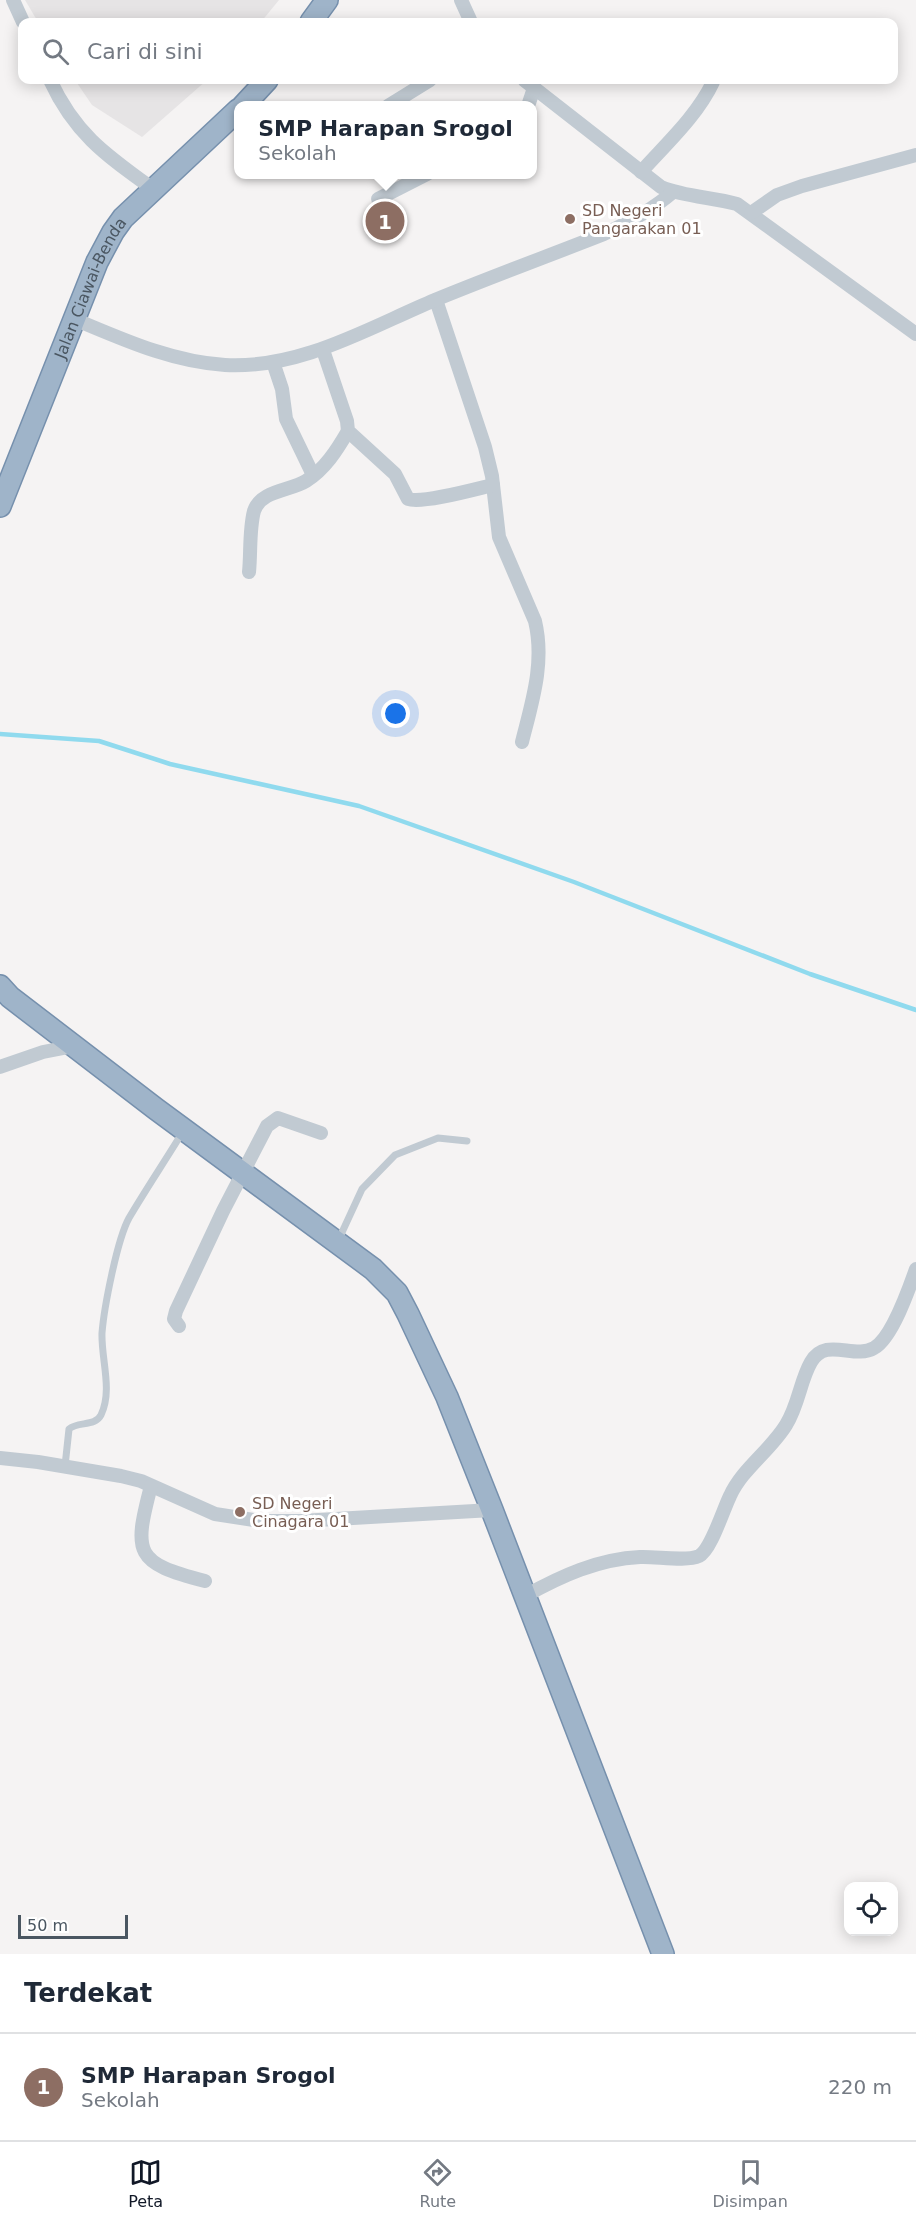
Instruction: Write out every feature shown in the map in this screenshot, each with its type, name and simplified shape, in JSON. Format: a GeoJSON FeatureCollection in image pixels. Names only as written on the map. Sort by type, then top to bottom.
{"type":"FeatureCollection","features":[{"type":"Feature","properties":{"kind":"highway"},"geometry":{"type":"LineString","coordinates":[[314,18],[327,0]]}},
{"type":"Feature","properties":{"kind":"highway"},"geometry":{"type":"LineString","coordinates":[[247,101],[263,84]]}},
{"type":"Feature","properties":{"kind":"highway","name":"Jalan Ciawai-Benda"},"geometry":{"type":"LineString","coordinates":[[0,506],[97,262],[113,232],[123,218],[234,114]]}},
{"type":"Feature","properties":{"kind":"highway"},"geometry":{"type":"LineString","coordinates":[[0,986],[10,997],[74,1046],[338,1242],[385,1279],[403,1303],[447,1398],[492,1509],[663,1954]]}},
{"type":"Feature","properties":{"kind":"street"},"geometry":{"type":"LineString","coordinates":[[13,0],[21,18]]}},
{"type":"Feature","properties":{"kind":"street"},"geometry":{"type":"LineString","coordinates":[[461,0],[469,18]]}},
{"type":"Feature","properties":{"kind":"street"},"geometry":{"type":"LineString","coordinates":[[52,84],[68,115],[96,147],[153,189]]}},
{"type":"Feature","properties":{"kind":"street"},"geometry":{"type":"LineString","coordinates":[[395,101],[422,84]]}},
{"type":"Feature","properties":{"kind":"street"},"geometry":{"type":"LineString","coordinates":[[529,84],[661,187],[673,192],[737,204],[916,334]]}},
{"type":"Feature","properties":{"kind":"street"},"geometry":{"type":"LineString","coordinates":[[528,101],[529,84]]}},
{"type":"Feature","properties":{"kind":"street"},"geometry":{"type":"LineString","coordinates":[[641,172],[696,110],[712,84]]}},
{"type":"Feature","properties":{"kind":"street"},"geometry":{"type":"LineString","coordinates":[[751,213],[777,195],[802,186],[916,155]]}},
{"type":"Feature","properties":{"kind":"street"},"geometry":{"type":"LineString","coordinates":[[378,199],[417,179]]}},
{"type":"Feature","properties":{"kind":"street"},"geometry":{"type":"LineString","coordinates":[[74,318],[135,344],[204,362],[247,365],[273,362],[323,350],[436,300],[631,222],[655,208],[673,192]]}},
{"type":"Feature","properties":{"kind":"street"},"geometry":{"type":"LineString","coordinates":[[436,300],[484,447],[494,485],[500,537],[532,613],[538,634],[539,667],[522,742]]}},
{"type":"Feature","properties":{"kind":"street"},"geometry":{"type":"LineString","coordinates":[[249,572],[255,510],[260,501],[270,494],[305,482],[314,475],[335,453],[348,431],[323,350]]}},
{"type":"Feature","properties":{"kind":"street"},"geometry":{"type":"LineString","coordinates":[[273,362],[282,389],[286,419],[314,475]]}},
{"type":"Feature","properties":{"kind":"street"},"geometry":{"type":"LineString","coordinates":[[348,431],[395,474],[411,501],[494,485]]}},
{"type":"Feature","properties":{"kind":"street"},"geometry":{"type":"LineString","coordinates":[[0,1066],[43,1052],[74,1046]]}},
{"type":"Feature","properties":{"kind":"street"},"geometry":{"type":"LineString","coordinates":[[179,1326],[174,1319],[176,1311],[223,1211],[267,1126],[274,1119],[284,1119],[321,1133]]}},
{"type":"Feature","properties":{"kind":"street"},"geometry":{"type":"LineString","coordinates":[[525,1596],[564,1575],[588,1567],[638,1557],[691,1558],[705,1551],[735,1485],[786,1425],[797,1406],[811,1362],[825,1350],[864,1351],[873,1349],[882,1341],[895,1320],[916,1269]]}},
{"type":"Feature","properties":{"kind":"street"},"geometry":{"type":"LineString","coordinates":[[0,1458],[122,1476],[152,1486],[215,1514],[260,1521],[301,1521],[492,1509]]}},
{"type":"Feature","properties":{"kind":"street"},"geometry":{"type":"LineString","coordinates":[[152,1486],[141,1530],[142,1548],[147,1558],[181,1575],[205,1581]]}},
{"type":"Feature","properties":{"kind":"lane"},"geometry":{"type":"LineString","coordinates":[[65,1466],[69,1429],[72,1426],[96,1421],[103,1407],[105,1378],[102,1333],[114,1270],[128,1220],[184,1129]]}},
{"type":"Feature","properties":{"kind":"lane"},"geometry":{"type":"LineString","coordinates":[[338,1242],[362,1189],[395,1155],[438,1138],[467,1141]]}},
{"type":"Feature","properties":{"kind":"shaded area"},"geometry":{"type":"Polygon","coordinates":[[[25,0],[279,0],[264,18],[36,18],[25,0]]]}},
{"type":"Feature","properties":{"kind":"shaded area"},"geometry":{"type":"Polygon","coordinates":[[[78,84],[202,84],[142,137],[92,105],[78,84]]]}},
{"type":"Feature","properties":{"kind":"waterway"},"geometry":{"type":"LineString","coordinates":[[0,734],[99,741],[170,764],[359,806],[574,882],[810,974],[916,1010]]}},
{"type":"Feature","properties":{"kind":"place","name":"SD Negeri Pangarakan 01"},"geometry":{"type":"Point","coordinates":[570,219]}},
{"type":"Feature","properties":{"kind":"place","name":"SMP Harapan Srogol"},"geometry":{"type":"Point","coordinates":[385,221]}},
{"type":"Feature","properties":{"kind":"place","name":"SD Negeri Cinagara 01"},"geometry":{"type":"Point","coordinates":[240,1512]}}]}
